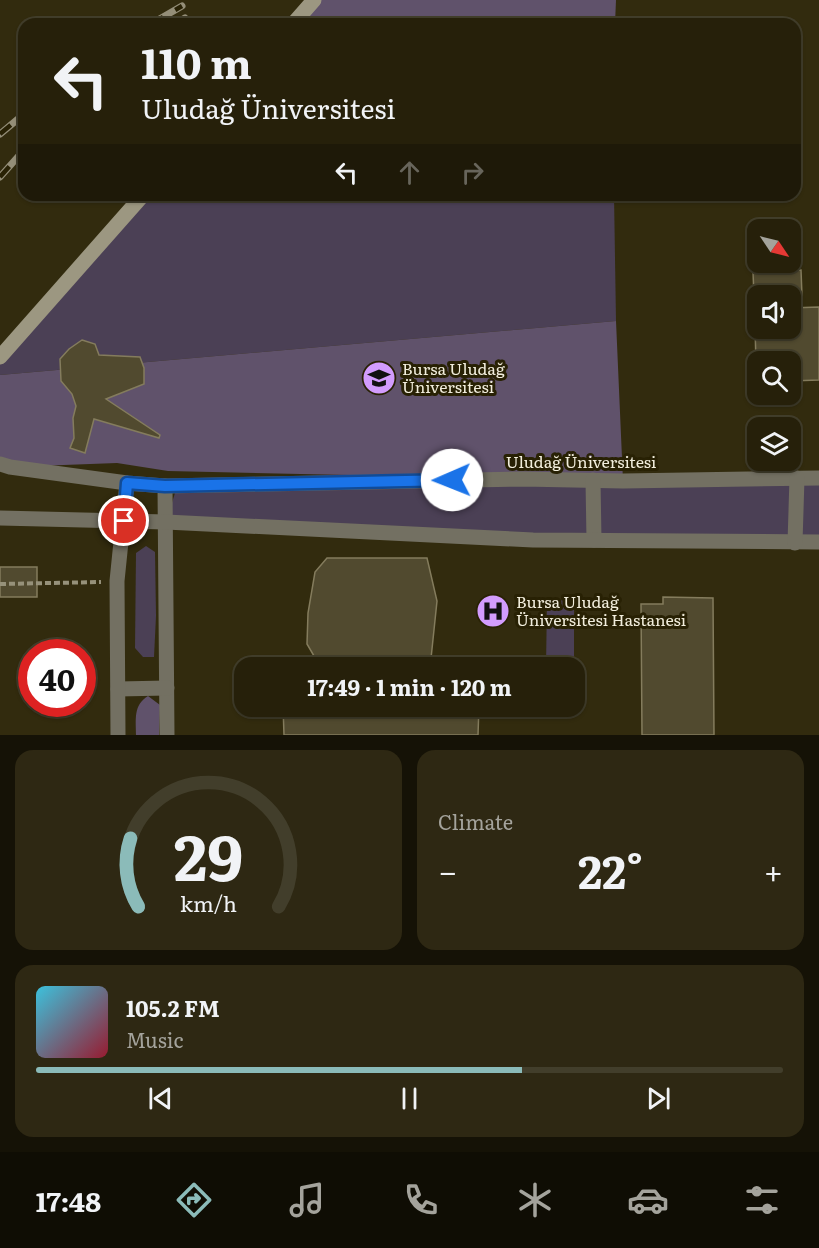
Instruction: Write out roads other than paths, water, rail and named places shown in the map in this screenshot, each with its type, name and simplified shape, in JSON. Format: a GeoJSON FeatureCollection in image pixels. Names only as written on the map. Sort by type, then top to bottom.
{"type":"FeatureCollection","features":[{"type":"Feature","properties":{"kind":"main road"},"geometry":{"type":"LineString","coordinates":[[298,18],[314,0]]}},
{"type":"Feature","properties":{"kind":"main road"},"geometry":{"type":"LineString","coordinates":[[0,357],[138,201]]}},
{"type":"Feature","properties":{"kind":"street","name":"Uludağ Üniversitesi"},"geometry":{"type":"LineString","coordinates":[[0,464],[127,483],[165,486],[524,479],[819,478]]}},
{"type":"Feature","properties":{"kind":"street"},"geometry":{"type":"LineString","coordinates":[[795,543],[798,478]]}},
{"type":"Feature","properties":{"kind":"street"},"geometry":{"type":"LineString","coordinates":[[593,480],[594,540]]}},
{"type":"Feature","properties":{"kind":"street"},"geometry":{"type":"LineString","coordinates":[[118,735],[117,581],[127,483]]}},
{"type":"Feature","properties":{"kind":"street"},"geometry":{"type":"LineString","coordinates":[[165,486],[167,735]]}},
{"type":"Feature","properties":{"kind":"street"},"geometry":{"type":"LineString","coordinates":[[0,518],[166,522],[533,540],[819,542]]}},
{"type":"Feature","properties":{"kind":"street"},"geometry":{"type":"LineString","coordinates":[[118,689],[167,688]]}},
{"type":"Feature","properties":{"kind":"railway"},"geometry":{"type":"LineString","coordinates":[[161,18],[182,6]]}},
{"type":"Feature","properties":{"kind":"railway"},"geometry":{"type":"LineString","coordinates":[[0,134],[18,119]]}},
{"type":"Feature","properties":{"kind":"railway"},"geometry":{"type":"LineString","coordinates":[[0,177],[18,157]]}},
{"type":"Feature","properties":{"kind":"place","name":"Bursa Uludağ Üniversitesi"},"geometry":{"type":"Point","coordinates":[379,378]}},
{"type":"Feature","properties":{"kind":"place","name":"Bursa Uludağ Üniversitesi Hastanesi"},"geometry":{"type":"Point","coordinates":[493,611]}}]}
